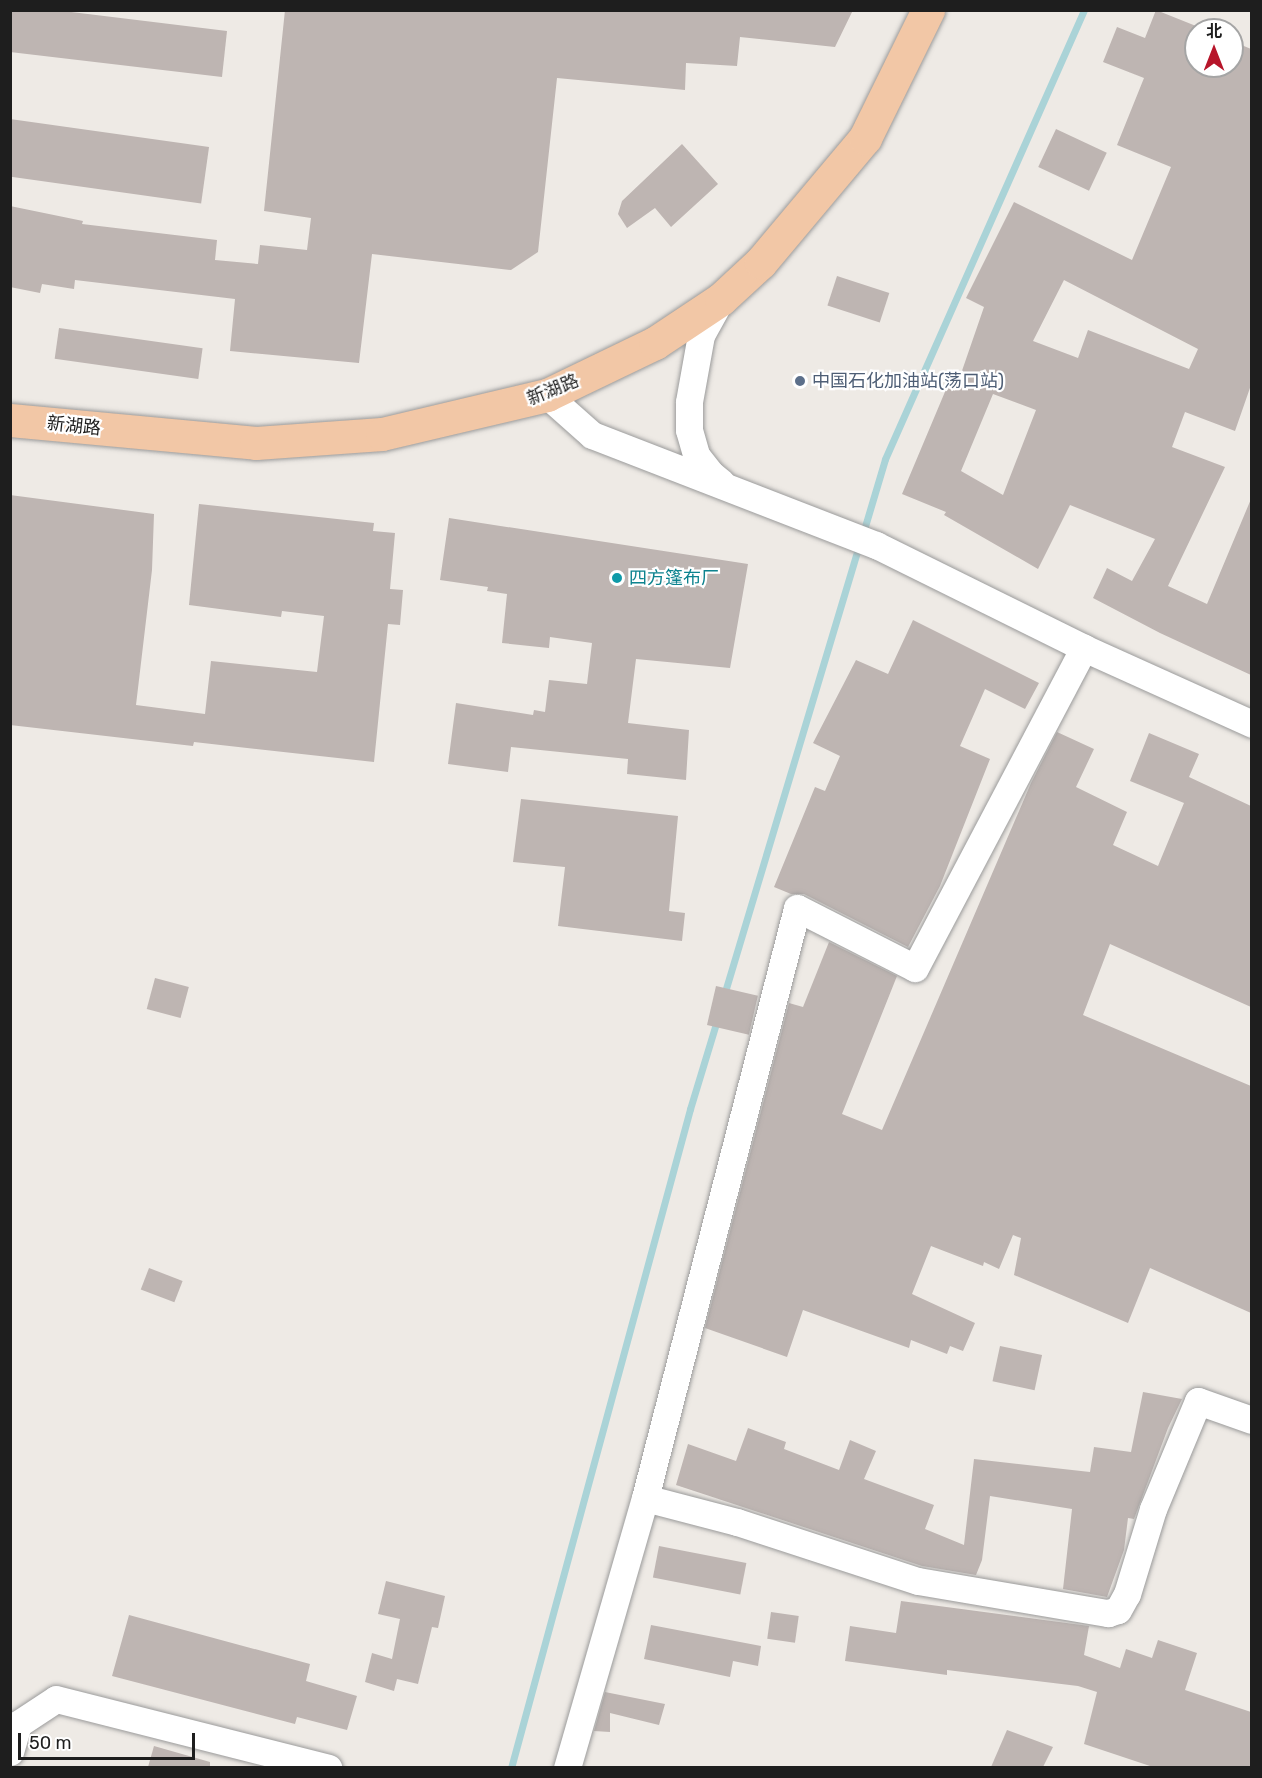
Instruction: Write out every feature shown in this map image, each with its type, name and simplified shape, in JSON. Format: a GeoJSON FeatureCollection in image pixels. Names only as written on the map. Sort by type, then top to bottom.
{"type":"FeatureCollection","features":[{"type":"Feature","properties":{"kind":"main road","name":"新湖路"},"geometry":{"type":"LineString","coordinates":[[10,420],[256,443],[382,434],[547,395],[655,343],[721,298],[761,262],[865,138],[928,10]]}},
{"type":"Feature","properties":{"kind":"street"},"geometry":{"type":"LineString","coordinates":[[721,298],[701,335],[689,402],[689,430],[696,455],[711,474],[734,491]]}},
{"type":"Feature","properties":{"kind":"street"},"geometry":{"type":"LineString","coordinates":[[547,395],[592,435],[876,545],[1084,648],[1251,724]]}},
{"type":"Feature","properties":{"kind":"street"},"geometry":{"type":"LineString","coordinates":[[567,1767],[645,1498],[797,908],[915,969],[1084,648]]}},
{"type":"Feature","properties":{"kind":"street"},"geometry":{"type":"LineString","coordinates":[[645,1498],[737,1522],[918,1581],[1108,1613],[1118,1610],[1127,1594],[1153,1509],[1198,1401],[1251,1420]]}},
{"type":"Feature","properties":{"kind":"street"},"geometry":{"type":"LineString","coordinates":[[10,1752],[18,1724],[56,1699],[328,1767]]}},
{"type":"Feature","properties":{"kind":"building"},"geometry":{"type":"Polygon","coordinates":[[[10,10],[55,10],[227,31],[222,77],[10,52],[10,10]]]}},
{"type":"Feature","properties":{"kind":"building"},"geometry":{"type":"Polygon","coordinates":[[[285,10],[853,10],[835,47],[740,37],[737,66],[686,63],[685,90],[557,78],[538,252],[511,270],[372,254],[359,363],[230,351],[235,299],[75,280],[74,289],[42,284],[40,293],[10,287],[10,206],[83,221],[82,224],[217,240],[215,260],[258,264],[260,245],[307,250],[311,218],[264,211],[285,10]]]}},
{"type":"Feature","properties":{"kind":"building"},"geometry":{"type":"Polygon","coordinates":[[[1156,10],[1184,21],[1184,78],[1244,78],[1244,46],[1251,49],[1251,385],[1235,431],[1185,412],[1172,447],[1225,467],[1168,586],[1207,604],[1251,499],[1251,675],[1160,633],[1093,598],[1107,568],[1132,581],[1155,539],[1070,505],[1038,569],[944,515],[946,512],[902,494],[947,387],[955,391],[984,307],[966,298],[1014,202],[1132,260],[1171,167],[1117,145],[1144,78],[1103,62],[1117,27],[1145,38],[1156,10]],[[1064,280],[1033,341],[1078,358],[1088,330],[1189,369],[1198,349],[1064,280]],[[993,394],[961,471],[1003,495],[1036,410],[993,394]]]}},
{"type":"Feature","properties":{"kind":"building"},"geometry":{"type":"Polygon","coordinates":[[[10,119],[209,147],[201,203],[10,177],[10,119]]]}},
{"type":"Feature","properties":{"kind":"building"},"geometry":{"type":"Polygon","coordinates":[[[1056,129],[1107,153],[1089,191],[1038,167],[1056,129]]]}},
{"type":"Feature","properties":{"kind":"building"},"geometry":{"type":"Polygon","coordinates":[[[682,144],[718,184],[671,227],[655,208],[627,228],[618,214],[622,201],[682,144]]]}},
{"type":"Feature","properties":{"kind":"building"},"geometry":{"type":"Polygon","coordinates":[[[837,276],[889,293],[880,322],[827,305],[837,276]]]}},
{"type":"Feature","properties":{"kind":"building"},"geometry":{"type":"Polygon","coordinates":[[[59,328],[203,348],[198,379],[55,359],[59,328]]]}},
{"type":"Feature","properties":{"kind":"building"},"geometry":{"type":"Polygon","coordinates":[[[10,495],[154,514],[152,570],[136,705],[205,714],[211,661],[317,672],[324,616],[282,611],[281,617],[189,605],[199,504],[374,523],[373,531],[395,533],[390,589],[403,590],[400,625],[388,624],[374,762],[194,742],[193,746],[10,725],[10,495]]]}},
{"type":"Feature","properties":{"kind":"building"},"geometry":{"type":"Polygon","coordinates":[[[449,518],[748,564],[730,668],[636,659],[628,723],[689,730],[686,780],[627,774],[628,759],[511,747],[508,772],[448,764],[456,703],[533,715],[534,710],[545,712],[549,680],[587,684],[592,643],[550,637],[549,648],[502,643],[507,594],[487,591],[488,587],[440,580],[449,518]]]}},
{"type":"Feature","properties":{"kind":"building"},"geometry":{"type":"Polygon","coordinates":[[[913,620],[1039,683],[1025,709],[985,689],[960,746],[990,759],[940,886],[908,947],[804,894],[791,894],[774,887],[815,787],[825,791],[840,756],[813,743],[856,660],[888,674],[913,620]]]}},
{"type":"Feature","properties":{"kind":"building"},"geometry":{"type":"Polygon","coordinates":[[[1057,732],[1094,749],[1076,787],[1127,812],[1113,845],[1158,866],[1184,803],[1130,781],[1149,733],[1199,754],[1189,777],[1251,806],[1251,1007],[1110,944],[1083,1015],[1251,1086],[1251,1313],[1150,1268],[1128,1323],[1014,1275],[1021,1238],[1013,1235],[999,1269],[984,1262],[983,1266],[931,1246],[912,1294],[975,1323],[963,1351],[950,1346],[947,1354],[911,1340],[909,1348],[803,1310],[787,1357],[705,1328],[789,1003],[803,1007],[829,942],[897,976],[842,1114],[882,1130],[1031,783],[1057,732]]]}},
{"type":"Feature","properties":{"kind":"building"},"geometry":{"type":"Polygon","coordinates":[[[521,799],[678,816],[669,911],[685,913],[682,941],[558,926],[565,867],[513,862],[521,799]]]}},
{"type":"Feature","properties":{"kind":"building"},"geometry":{"type":"Polygon","coordinates":[[[155,978],[189,987],[181,1018],[147,1009],[155,978]]]}},
{"type":"Feature","properties":{"kind":"building"},"geometry":{"type":"Polygon","coordinates":[[[716,986],[758,996],[749,1035],[707,1025],[716,986]]]}},
{"type":"Feature","properties":{"kind":"building"},"geometry":{"type":"Polygon","coordinates":[[[149,1268],[183,1281],[174,1302],[141,1289],[149,1268]]]}},
{"type":"Feature","properties":{"kind":"building"},"geometry":{"type":"Polygon","coordinates":[[[1000,1346],[1042,1355],[1035,1390],[993,1381],[1000,1346]]]}},
{"type":"Feature","properties":{"kind":"building"},"geometry":{"type":"Polygon","coordinates":[[[1143,1392],[1182,1399],[1168,1428],[1134,1519],[1128,1518],[1124,1550],[1107,1597],[1063,1589],[1072,1509],[990,1496],[982,1560],[976,1575],[922,1566],[676,1485],[688,1444],[736,1461],[748,1428],[786,1442],[784,1449],[839,1470],[850,1440],[876,1451],[864,1479],[934,1505],[925,1529],[964,1545],[974,1459],[1090,1472],[1094,1447],[1131,1452],[1143,1392]]]}},
{"type":"Feature","properties":{"kind":"building"},"geometry":{"type":"Polygon","coordinates":[[[659,1546],[746,1563],[740,1594],[653,1577],[659,1546]]]}},
{"type":"Feature","properties":{"kind":"building"},"geometry":{"type":"Polygon","coordinates":[[[386,1581],[445,1596],[438,1628],[432,1627],[418,1684],[397,1679],[394,1691],[365,1682],[372,1653],[392,1659],[400,1619],[378,1614],[386,1581]]]}},
{"type":"Feature","properties":{"kind":"building"},"geometry":{"type":"Polygon","coordinates":[[[901,1601],[1089,1626],[1084,1655],[1120,1668],[1126,1649],[1152,1658],[1158,1640],[1197,1653],[1185,1690],[1251,1712],[1251,1767],[1153,1767],[1084,1744],[1097,1692],[1078,1686],[947,1670],[947,1675],[845,1661],[850,1626],[896,1633],[901,1601]]]}},
{"type":"Feature","properties":{"kind":"building"},"geometry":{"type":"Polygon","coordinates":[[[771,1612],[799,1616],[795,1643],[767,1639],[771,1612]]]}},
{"type":"Feature","properties":{"kind":"building"},"geometry":{"type":"Polygon","coordinates":[[[129,1615],[310,1664],[306,1681],[357,1696],[347,1730],[297,1717],[295,1724],[112,1676],[129,1615]]]}},
{"type":"Feature","properties":{"kind":"building"},"geometry":{"type":"Polygon","coordinates":[[[651,1625],[761,1646],[758,1666],[733,1661],[730,1677],[644,1659],[651,1625]]]}},
{"type":"Feature","properties":{"kind":"building"},"geometry":{"type":"Polygon","coordinates":[[[605,1692],[665,1704],[659,1725],[610,1713],[610,1732],[594,1731],[605,1692]]]}},
{"type":"Feature","properties":{"kind":"building"},"geometry":{"type":"Polygon","coordinates":[[[1007,1730],[1053,1747],[1043,1767],[991,1767],[1007,1730]]]}},
{"type":"Feature","properties":{"kind":"building"},"geometry":{"type":"Polygon","coordinates":[[[154,1746],[210,1762],[210,1767],[148,1767],[154,1746]]]}},
{"type":"Feature","properties":{"kind":"waterway"},"geometry":{"type":"LineString","coordinates":[[863,533],[885,459],[1084,10]]}},
{"type":"Feature","properties":{"kind":"waterway"},"geometry":{"type":"LineString","coordinates":[[724,995],[860,543]]}},
{"type":"Feature","properties":{"kind":"waterway"},"geometry":{"type":"LineString","coordinates":[[511,1768],[690,1109],[717,1020]]}},
{"type":"Feature","properties":{"kind":"place","name":"中国石化加油站(荡口站)"},"geometry":{"type":"Point","coordinates":[800,381]}},
{"type":"Feature","properties":{"kind":"place","name":"四方篷布厂"},"geometry":{"type":"Point","coordinates":[617,578]}}]}
